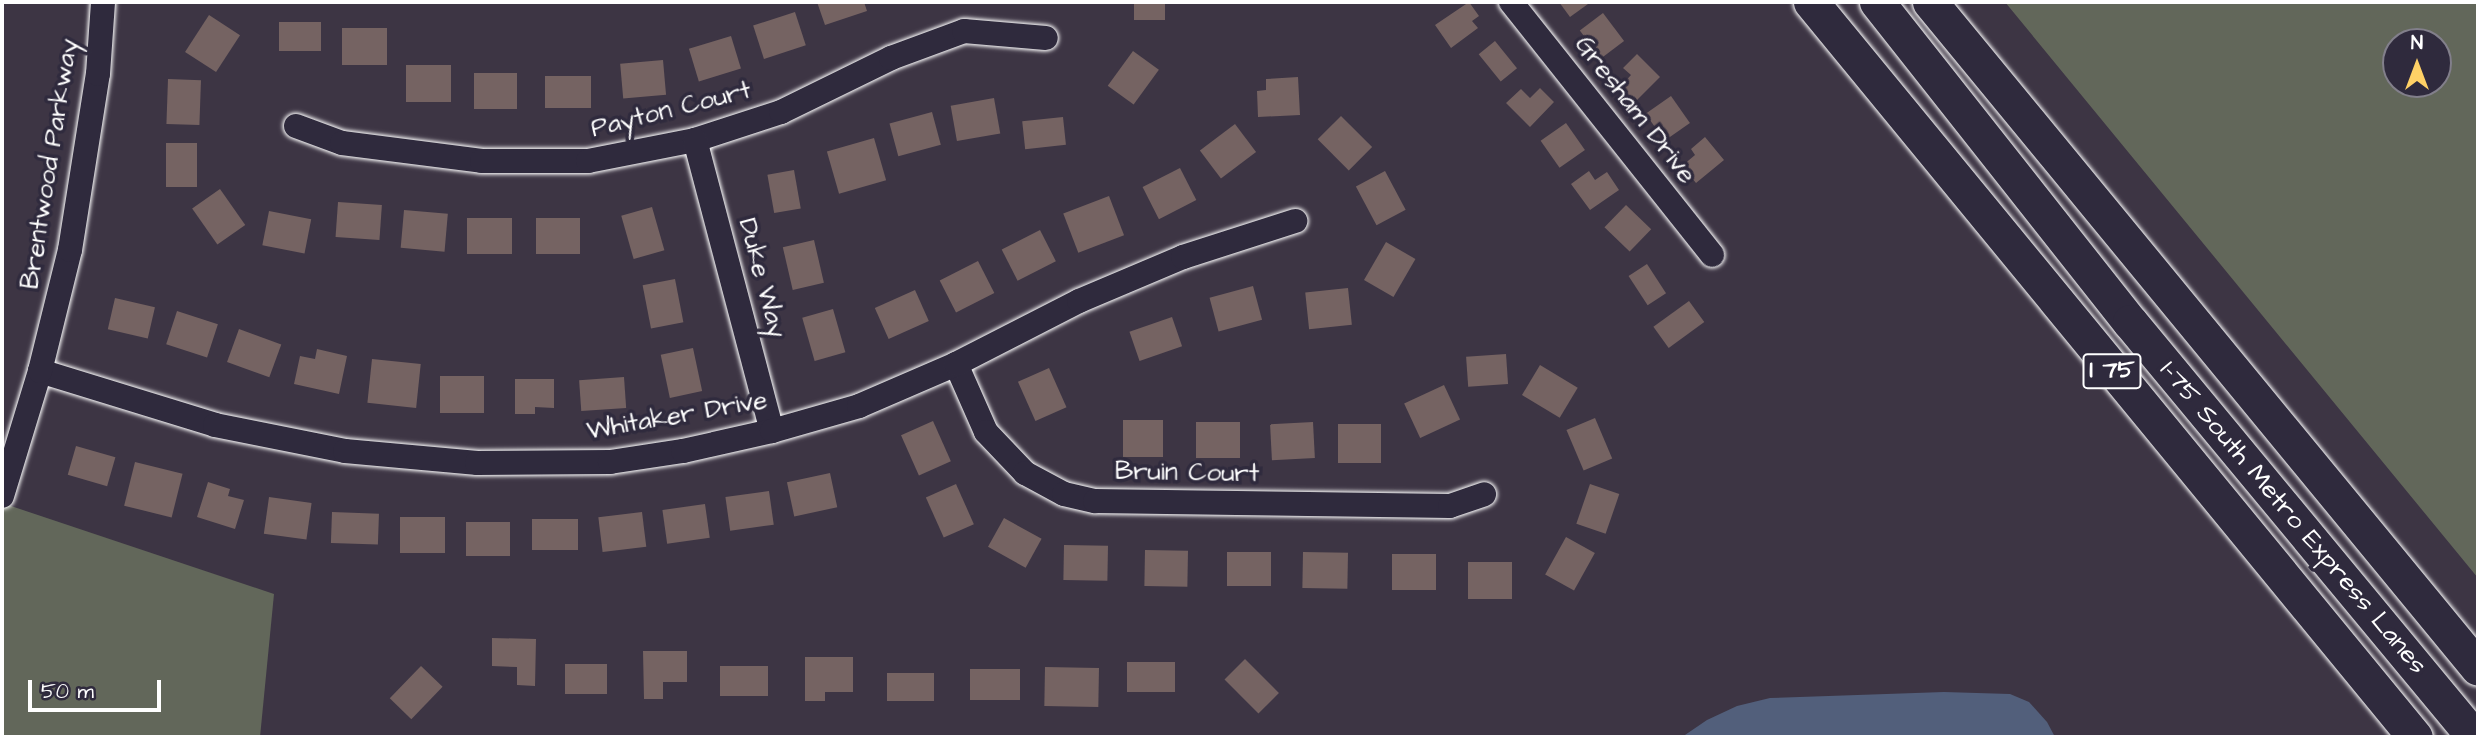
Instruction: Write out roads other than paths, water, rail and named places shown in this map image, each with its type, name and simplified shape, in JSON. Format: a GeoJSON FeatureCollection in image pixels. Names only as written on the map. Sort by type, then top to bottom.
{"type":"FeatureCollection","features":[{"type":"Feature","properties":{"kind":"highway","name":"I 75"},"geometry":{"type":"LineString","coordinates":[[1811,2],[2415,737]]}},
{"type":"Feature","properties":{"kind":"highway","name":"I-75 South Metro Express Lanes"},"geometry":{"type":"LineString","coordinates":[[1877,2],[2130,321],[2474,737]]}},
{"type":"Feature","properties":{"kind":"highway"},"geometry":{"type":"LineString","coordinates":[[1930,2],[2478,668]]}},
{"type":"Feature","properties":{"kind":"street","name":"Brentwood Parkway"},"geometry":{"type":"LineString","coordinates":[[2,496],[60,299],[98,74],[103,2]]}},
{"type":"Feature","properties":{"kind":"street","name":"Gresham Drive"},"geometry":{"type":"LineString","coordinates":[[1511,2],[1712,255]]}},
{"type":"Feature","properties":{"kind":"street","name":"Payton Court"},"geometry":{"type":"LineString","coordinates":[[296,126],[342,143],[482,161],[588,161],[695,140],[781,112],[891,58],[964,31],[1046,38]]}},
{"type":"Feature","properties":{"kind":"street","name":"Duke Way"},"geometry":{"type":"LineString","coordinates":[[695,140],[772,430]]}},
{"type":"Feature","properties":{"kind":"street","name":"Whitaker Drive"},"geometry":{"type":"LineString","coordinates":[[40,371],[164,411],[293,442],[411,458],[504,464],[610,462],[683,450],[772,430],[859,406],[956,364],[1114,286],[1183,257],[1295,221]]}},
{"type":"Feature","properties":{"kind":"street","name":"Bruin Court"},"geometry":{"type":"LineString","coordinates":[[956,364],[986,432],[1025,473],[1064,494],[1095,501],[1450,506],[1484,494]]}},
{"type":"Feature","properties":{"kind":"water"},"geometry":{"type":"Polygon","coordinates":[[[1944,692],[2010,694],[2029,702],[2047,722],[2055,737],[1682,737],[1707,720],[1737,706],[1770,698],[1944,692]]]}}]}
